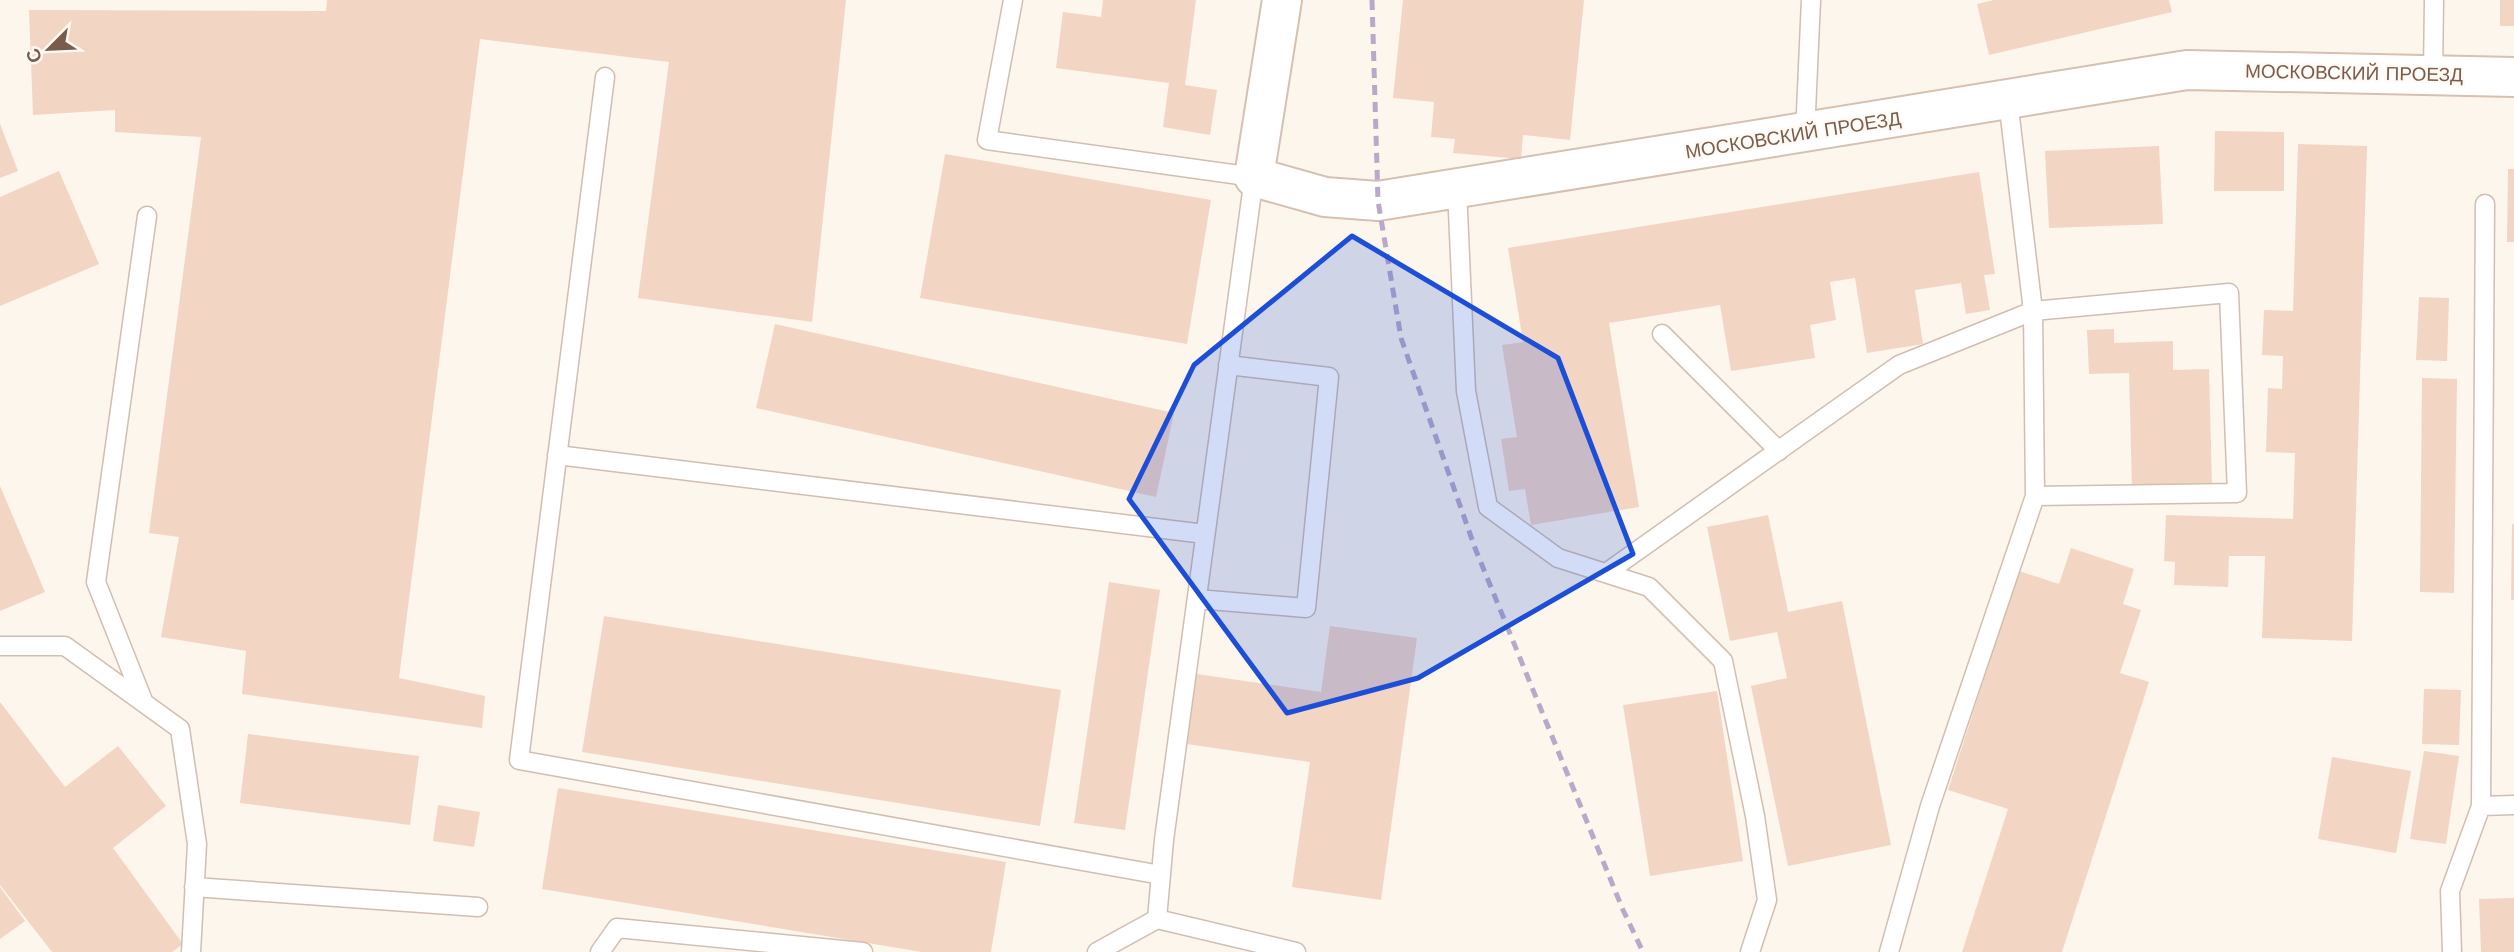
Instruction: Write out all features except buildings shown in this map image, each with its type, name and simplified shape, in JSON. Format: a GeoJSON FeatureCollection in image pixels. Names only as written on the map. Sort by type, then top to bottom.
{"type":"FeatureCollection","features":[{"type":"Feature","properties":{"kind":"street"},"geometry":{"type":"LineString","coordinates":[[1254,177],[1282,0]]}},
{"type":"Feature","properties":{"kind":"street","name":"МОСКОВСКИЙ ПРОЕЗД"},"geometry":{"type":"LineString","coordinates":[[1254,177],[1325,197],[1378,201],[1805,134],[2187,70],[2514,76]]}},
{"type":"Feature","properties":{"kind":"lane"},"geometry":{"type":"LineString","coordinates":[[1013,0],[987,140],[1254,177],[1205,534],[1157,919]]}},
{"type":"Feature","properties":{"kind":"lane"},"geometry":{"type":"LineString","coordinates":[[1805,134],[1811,0]]}},
{"type":"Feature","properties":{"kind":"lane"},"geometry":{"type":"LineString","coordinates":[[2433,75],[2434,0]]}},
{"type":"Feature","properties":{"kind":"lane"},"geometry":{"type":"LineString","coordinates":[[604,77],[519,760],[1161,875]]}},
{"type":"Feature","properties":{"kind":"lane"},"geometry":{"type":"LineString","coordinates":[[1889,952],[1930,806],[2035,496],[2033,311],[2008,100]]}},
{"type":"Feature","properties":{"kind":"lane"},"geometry":{"type":"LineString","coordinates":[[1457,189],[1466,391],[1488,507],[1558,558],[1649,587],[1723,661],[1755,816],[1767,900],[1750,952]]}},
{"type":"Feature","properties":{"kind":"lane"},"geometry":{"type":"LineString","coordinates":[[2452,952],[2450,891],[2481,806],[2485,204]]}},
{"type":"Feature","properties":{"kind":"lane"},"geometry":{"type":"LineString","coordinates":[[144,703],[96,582],[147,216]]}},
{"type":"Feature","properties":{"kind":"lane"},"geometry":{"type":"LineString","coordinates":[[1606,573],[1899,365],[2033,311],[2229,293],[2237,493],[2035,496]]}},
{"type":"Feature","properties":{"kind":"lane"},"geometry":{"type":"LineString","coordinates":[[1662,334],[1779,451]]}},
{"type":"Feature","properties":{"kind":"lane"},"geometry":{"type":"LineString","coordinates":[[1197,599],[1306,608],[1329,377],[1228,365]]}},
{"type":"Feature","properties":{"kind":"lane"},"geometry":{"type":"LineString","coordinates":[[557,455],[1205,534]]}},
{"type":"Feature","properties":{"kind":"lane"},"geometry":{"type":"LineString","coordinates":[[0,646],[65,646],[180,729],[197,844],[191,952]]}},
{"type":"Feature","properties":{"kind":"lane"},"geometry":{"type":"LineString","coordinates":[[2481,806],[2514,805]]}},
{"type":"Feature","properties":{"kind":"lane"},"geometry":{"type":"LineString","coordinates":[[194,887],[478,907]]}},
{"type":"Feature","properties":{"kind":"lane"},"geometry":{"type":"LineString","coordinates":[[1097,952],[1157,919],[1296,952]]}},
{"type":"Feature","properties":{"kind":"lane"},"geometry":{"type":"LineString","coordinates":[[600,952],[617,928],[863,952]]}},
{"type":"Feature","properties":{"kind":"highlighted area"},"geometry":{"type":"Polygon","coordinates":[[[1352,236],[1558,358],[1633,554],[1418,678],[1287,713],[1129,499],[1194,365],[1352,236]]]}},
{"type":"Feature","properties":{"kind":"railway"},"geometry":{"type":"LineString","coordinates":[[1372,0],[1378,201],[1401,338],[1475,548],[1623,910],[1643,952]]}}]}
